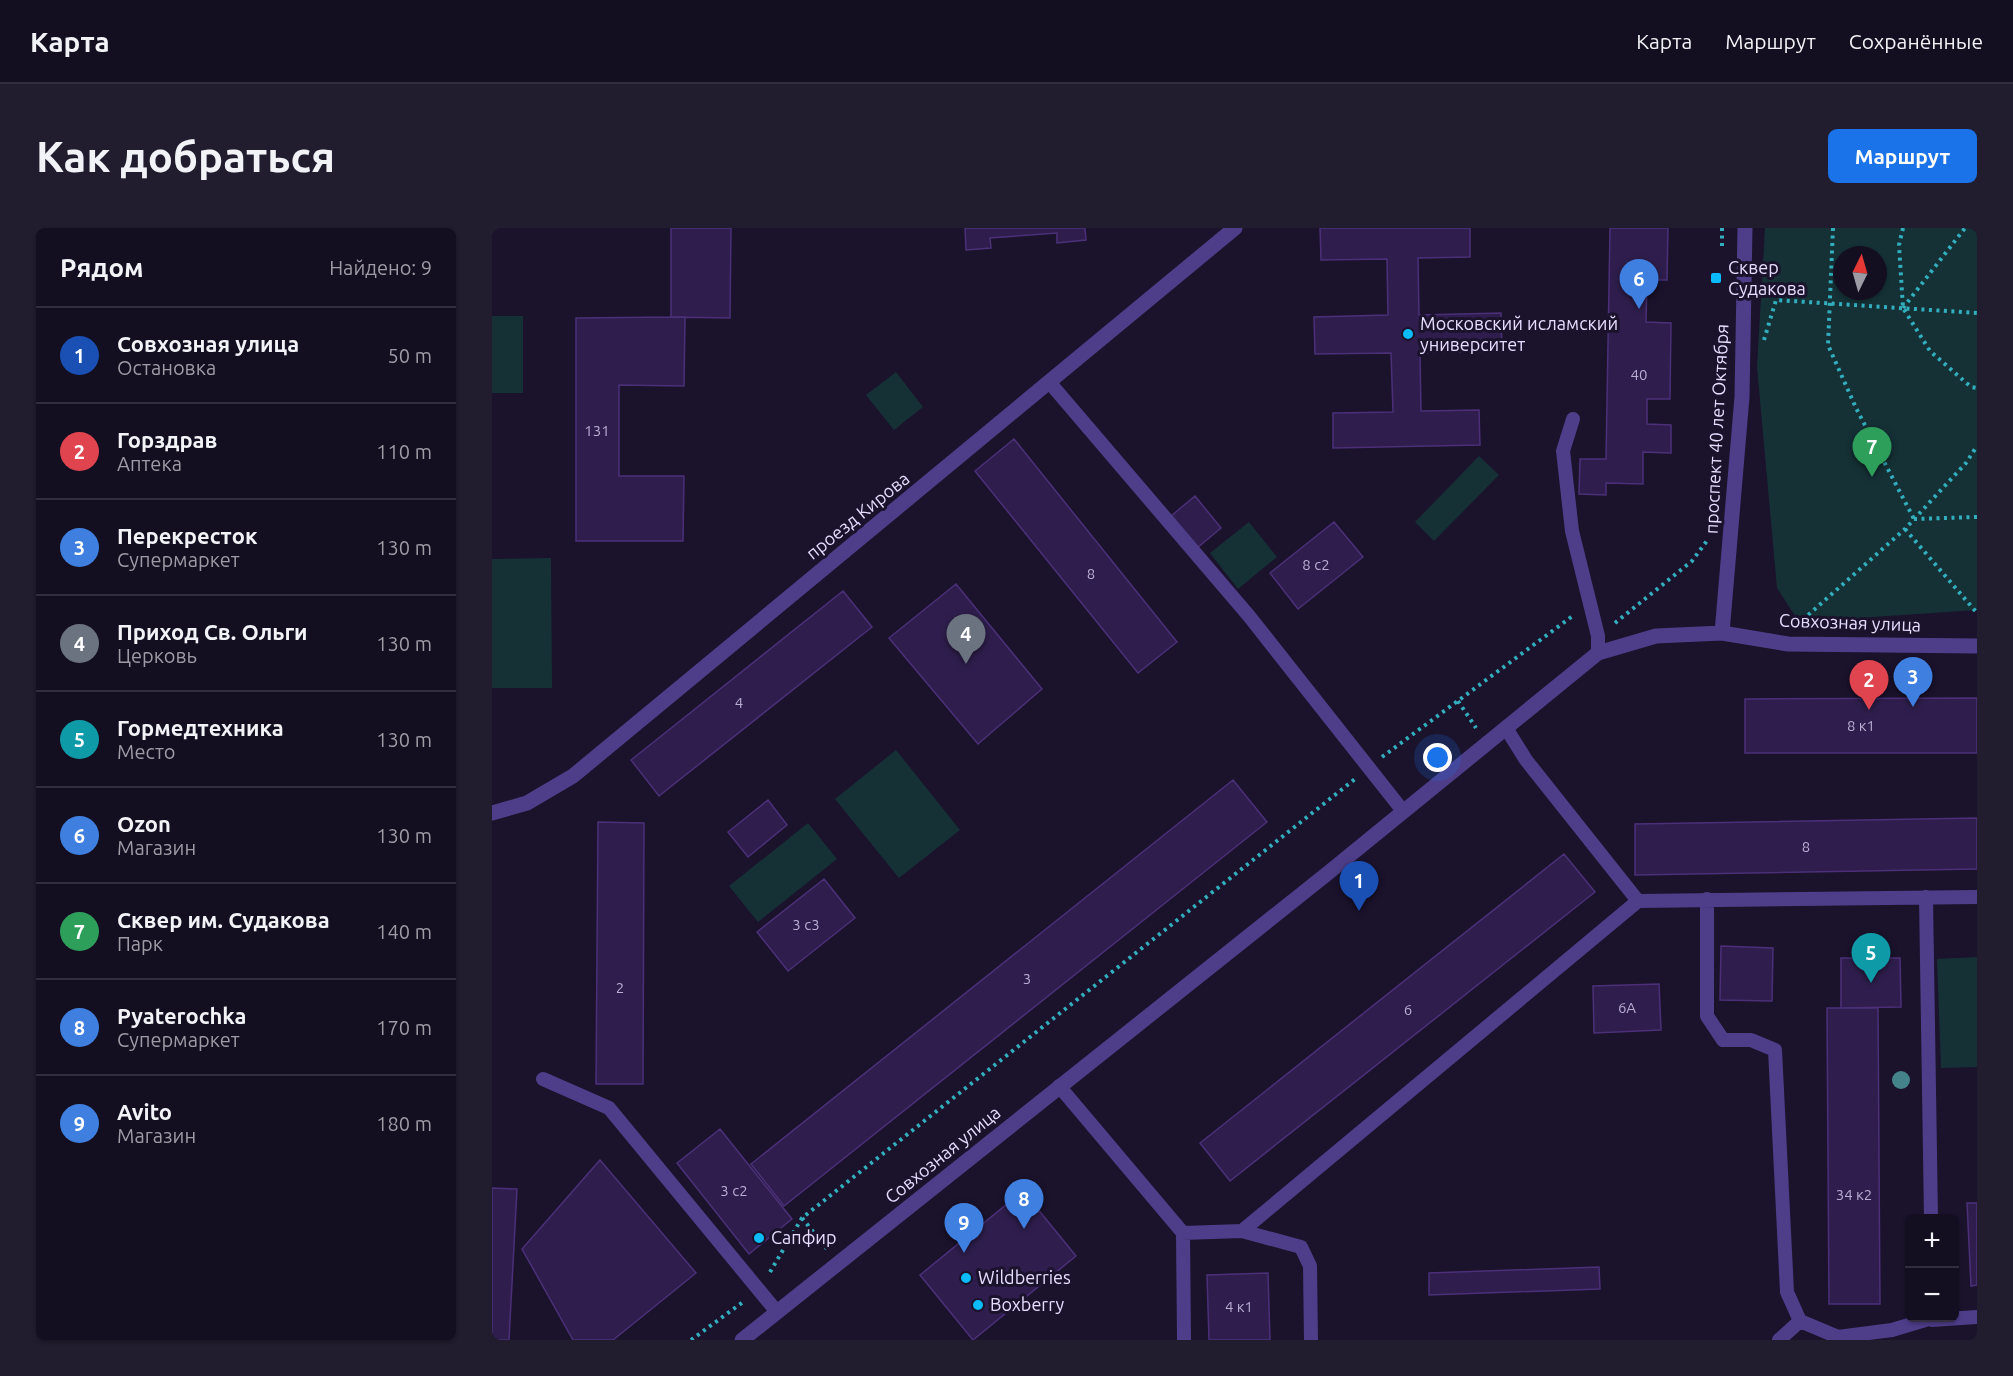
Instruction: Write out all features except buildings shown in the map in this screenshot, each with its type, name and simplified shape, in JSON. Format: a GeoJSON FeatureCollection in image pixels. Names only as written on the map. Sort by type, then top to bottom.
{"type":"FeatureCollection","features":[{"type":"Feature","properties":{"kind":"street","name":"проезд Кирова"},"geometry":{"type":"LineString","coordinates":[[492,813],[527,803],[573,776],[1235,228]]}},
{"type":"Feature","properties":{"kind":"street","name":"проспект 40 лет Октября"},"geometry":{"type":"LineString","coordinates":[[1722,633],[1742,397],[1745,228]]}},
{"type":"Feature","properties":{"kind":"street","name":"Совхозная улица"},"geometry":{"type":"LineString","coordinates":[[742,1340],[1598,653],[1656,636],[1722,633],[1788,644],[1977,646]]}},
{"type":"Feature","properties":{"kind":"lane"},"geometry":{"type":"LineString","coordinates":[[1050,382],[1249,616],[1403,811]]}},
{"type":"Feature","properties":{"kind":"lane"},"geometry":{"type":"LineString","coordinates":[[1573,419],[1563,451],[1572,531],[1588,604],[1598,636],[1598,653]]}},
{"type":"Feature","properties":{"kind":"lane"},"geometry":{"type":"LineString","coordinates":[[1506,728],[1526,760],[1638,901]]}},
{"type":"Feature","properties":{"kind":"lane"},"geometry":{"type":"LineString","coordinates":[[1926,897],[1931,1214]]}},
{"type":"Feature","properties":{"kind":"lane"},"geometry":{"type":"LineString","coordinates":[[1242,1231],[1638,901],[1977,897]]}},
{"type":"Feature","properties":{"kind":"lane"},"geometry":{"type":"LineString","coordinates":[[1707,899],[1707,1016],[1723,1040],[1751,1040],[1775,1050],[1787,1292],[1800,1322],[1838,1337],[1888,1335],[1922,1322]]}},
{"type":"Feature","properties":{"kind":"lane"},"geometry":{"type":"LineString","coordinates":[[543,1079],[609,1108],[777,1312]]}},
{"type":"Feature","properties":{"kind":"lane"},"geometry":{"type":"LineString","coordinates":[[1059,1086],[1183,1233],[1184,1340]]}},
{"type":"Feature","properties":{"kind":"lane"},"geometry":{"type":"LineString","coordinates":[[1183,1233],[1242,1231],[1301,1246],[1310,1266],[1311,1340]]}},
{"type":"Feature","properties":{"kind":"lane"},"geometry":{"type":"LineString","coordinates":[[1959,1317],[1977,1317]]}},
{"type":"Feature","properties":{"kind":"lane"},"geometry":{"type":"LineString","coordinates":[[1779,1340],[1800,1322]]}},
{"type":"Feature","properties":{"kind":"path"},"geometry":{"type":"LineString","coordinates":[[1722,228],[1722,249]]}},
{"type":"Feature","properties":{"kind":"path"},"geometry":{"type":"LineString","coordinates":[[1833,228],[1828,345],[1856,408],[1914,519]]}},
{"type":"Feature","properties":{"kind":"path"},"geometry":{"type":"LineString","coordinates":[[1903,228],[1899,245],[1903,308],[1930,351],[1971,387],[1977,388]]}},
{"type":"Feature","properties":{"kind":"path"},"geometry":{"type":"LineString","coordinates":[[1903,308],[1965,228]]}},
{"type":"Feature","properties":{"kind":"path"},"geometry":{"type":"LineString","coordinates":[[1776,300],[1977,313]]}},
{"type":"Feature","properties":{"kind":"path"},"geometry":{"type":"LineString","coordinates":[[1798,622],[1905,529],[1966,463],[1977,446]]}},
{"type":"Feature","properties":{"kind":"path"},"geometry":{"type":"LineString","coordinates":[[1914,519],[1977,517]]}},
{"type":"Feature","properties":{"kind":"path"},"geometry":{"type":"LineString","coordinates":[[1905,529],[1977,613]]}},
{"type":"Feature","properties":{"kind":"path"},"geometry":{"type":"LineString","coordinates":[[1598,636],[1692,561],[1711,536]]}},
{"type":"Feature","properties":{"kind":"path"},"geometry":{"type":"LineString","coordinates":[[691,1340],[759,1290],[802,1218],[1369,768],[1588,604]]}},
{"type":"Feature","properties":{"kind":"path"},"geometry":{"type":"LineString","coordinates":[[802,1218],[839,1264]]}},
{"type":"Feature","properties":{"kind":"green space"},"geometry":{"type":"Polygon","coordinates":[[[1765,228],[1977,228],[1977,610],[1799,622],[1777,588],[1757,367],[1765,228]]]}},
{"type":"Feature","properties":{"kind":"green space"},"geometry":{"type":"Polygon","coordinates":[[[492,316],[523,316],[523,393],[492,393],[492,316]]]}},
{"type":"Feature","properties":{"kind":"green space"},"geometry":{"type":"Polygon","coordinates":[[[896,372],[923,407],[894,430],[866,395],[896,372]]]}},
{"type":"Feature","properties":{"kind":"green space"},"geometry":{"type":"Polygon","coordinates":[[[1479,456],[1499,475],[1434,541],[1415,522],[1479,456]]]}},
{"type":"Feature","properties":{"kind":"green space"},"geometry":{"type":"Polygon","coordinates":[[[1249,522],[1277,557],[1238,589],[1210,553],[1249,522]]]}},
{"type":"Feature","properties":{"kind":"green space"},"geometry":{"type":"Polygon","coordinates":[[[551,558],[552,688],[492,688],[492,559],[551,558]]]}},
{"type":"Feature","properties":{"kind":"green space"},"geometry":{"type":"Polygon","coordinates":[[[896,750],[960,830],[899,878],[835,799],[896,750]]]}},
{"type":"Feature","properties":{"kind":"green space"},"geometry":{"type":"Polygon","coordinates":[[[808,823],[837,859],[758,922],[729,886],[808,823]]]}},
{"type":"Feature","properties":{"kind":"green space"},"geometry":{"type":"Polygon","coordinates":[[[1977,957],[1977,1067],[1941,1068],[1937,959],[1977,957]]]}},
{"type":"Feature","properties":{"kind":"place","name":"Сквер Судакова"},"geometry":{"type":"Point","coordinates":[1716,278]}},
{"type":"Feature","properties":{"kind":"place","name":"Ozon"},"geometry":{"type":"Point","coordinates":[1639,309]}},
{"type":"Feature","properties":{"kind":"place","name":"Московский исламский университет"},"geometry":{"type":"Point","coordinates":[1408,334]}},
{"type":"Feature","properties":{"kind":"place","name":"Сквер им. Судакова"},"geometry":{"type":"Point","coordinates":[1872,477]}},
{"type":"Feature","properties":{"kind":"place","name":"Приход Св. Ольги"},"geometry":{"type":"Point","coordinates":[966,664]}},
{"type":"Feature","properties":{"kind":"place","name":"Перекресток"},"geometry":{"type":"Point","coordinates":[1913,707]}},
{"type":"Feature","properties":{"kind":"place","name":"Горздрав"},"geometry":{"type":"Point","coordinates":[1869,710]}},
{"type":"Feature","properties":{"kind":"place","name":"Совхозная улица"},"geometry":{"type":"Point","coordinates":[1359,911]}},
{"type":"Feature","properties":{"kind":"place","name":"Гормедтехника"},"geometry":{"type":"Point","coordinates":[1871,983]}},
{"type":"Feature","properties":{"kind":"place","name":"Pyaterochka"},"geometry":{"type":"Point","coordinates":[1024,1229]}},
{"type":"Feature","properties":{"kind":"place","name":"Сапфир"},"geometry":{"type":"Point","coordinates":[759,1238]}},
{"type":"Feature","properties":{"kind":"place","name":"Avito"},"geometry":{"type":"Point","coordinates":[964,1253]}},
{"type":"Feature","properties":{"kind":"place","name":"Wildberries"},"geometry":{"type":"Point","coordinates":[966,1278]}},
{"type":"Feature","properties":{"kind":"place","name":"Boxberry"},"geometry":{"type":"Point","coordinates":[978,1305]}}]}
